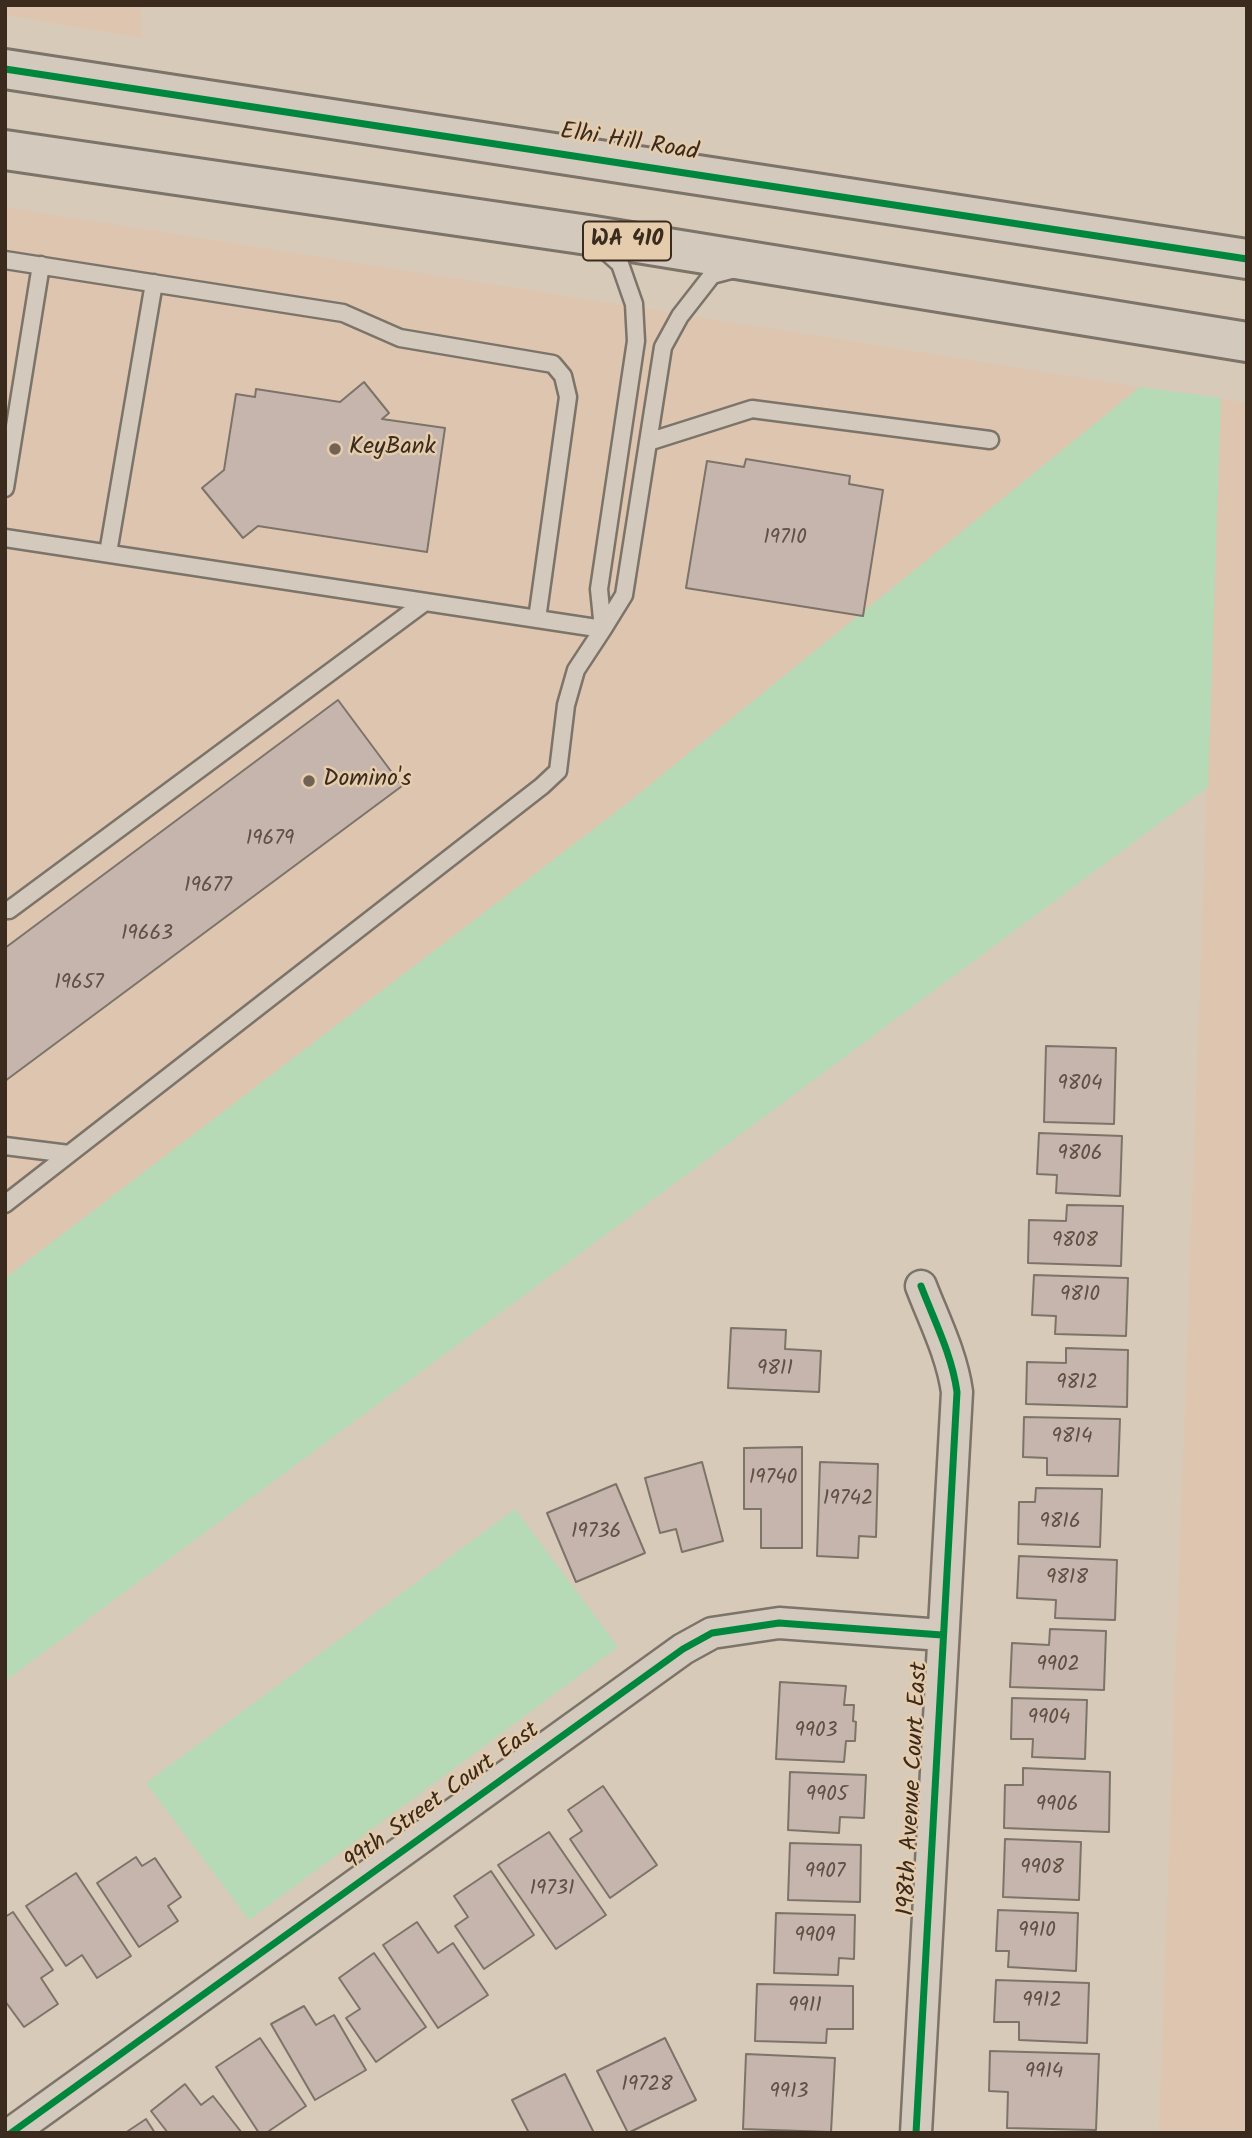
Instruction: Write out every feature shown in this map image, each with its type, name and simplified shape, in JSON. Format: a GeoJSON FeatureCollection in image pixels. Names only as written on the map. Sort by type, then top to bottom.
{"type":"FeatureCollection","features":[{"type":"Feature","properties":{"kind":"main road","name":"Elhi Hill Road"},"geometry":{"type":"LineString","coordinates":[[5,69],[1247,259]]}},
{"type":"Feature","properties":{"kind":"main road","name":"WA 410"},"geometry":{"type":"LineString","coordinates":[[5,150],[588,235],[1247,342]]}},
{"type":"Feature","properties":{"kind":"street","name":"198th Avenue Court East"},"geometry":{"type":"LineString","coordinates":[[916,2133],[957,1392],[955,1374],[921,1286]]}},
{"type":"Feature","properties":{"kind":"street","name":"99th Street Court East"},"geometry":{"type":"LineString","coordinates":[[11,2133],[682,1649],[712,1633],[779,1623],[942,1635]]}},
{"type":"Feature","properties":{"kind":"lane"},"geometry":{"type":"LineString","coordinates":[[588,235],[620,264],[634,304],[636,341],[599,589],[603,629]]}},
{"type":"Feature","properties":{"kind":"lane"},"geometry":{"type":"LineString","coordinates":[[5,260],[343,313],[400,338],[553,364],[564,376],[568,397],[537,619]]}},
{"type":"Feature","properties":{"kind":"lane"},"geometry":{"type":"LineString","coordinates":[[5,1204],[558,771],[566,705],[576,670],[624,595],[663,347],[680,316],[712,275],[762,263]]}},
{"type":"Feature","properties":{"kind":"lane"},"geometry":{"type":"LineString","coordinates":[[5,488],[41,265]]}},
{"type":"Feature","properties":{"kind":"lane"},"geometry":{"type":"LineString","coordinates":[[108,554],[154,283]]}},
{"type":"Feature","properties":{"kind":"lane"},"geometry":{"type":"LineString","coordinates":[[648,442],[752,409],[990,440]]}},
{"type":"Feature","properties":{"kind":"lane"},"geometry":{"type":"LineString","coordinates":[[5,538],[603,629]]}},
{"type":"Feature","properties":{"kind":"lane"},"geometry":{"type":"LineString","coordinates":[[5,910],[9,910],[425,602]]}},
{"type":"Feature","properties":{"kind":"lane"},"geometry":{"type":"LineString","coordinates":[[5,1146],[69,1154]]}},
{"type":"Feature","properties":{"kind":"shaded area"},"geometry":{"type":"Polygon","coordinates":[[[5,5],[141,5],[142,38],[5,15],[5,5]]]}},
{"type":"Feature","properties":{"kind":"shaded area"},"geometry":{"type":"Polygon","coordinates":[[[5,207],[1140,387],[620,809],[5,1278],[5,207]]]}},
{"type":"Feature","properties":{"kind":"shaded area"},"geometry":{"type":"Polygon","coordinates":[[[1221,398],[1247,403],[1247,2133],[1159,2133],[1221,398]]]}},
{"type":"Feature","properties":{"kind":"green space"},"geometry":{"type":"Polygon","coordinates":[[[1140,387],[1221,398],[1208,787],[5,1681],[5,1278],[620,809],[1140,387]]]}},
{"type":"Feature","properties":{"kind":"green space"},"geometry":{"type":"Polygon","coordinates":[[[515,1509],[618,1647],[249,1920],[146,1783],[515,1509]]]}},
{"type":"Feature","properties":{"kind":"building","name":"KeyBank"},"geometry":{"type":"Polygon","coordinates":[[[364,382],[389,413],[382,419],[445,428],[427,552],[258,526],[243,538],[202,488],[224,470],[236,394],[255,397],[256,389],[340,402],[364,382]]]}},
{"type":"Feature","properties":{"kind":"building"},"geometry":{"type":"Polygon","coordinates":[[[746,459],[850,476],[849,484],[883,490],[863,616],[686,588],[707,461],[744,467],[746,459]]]}},
{"type":"Feature","properties":{"kind":"building"},"geometry":{"type":"Polygon","coordinates":[[[338,700],[402,786],[5,1081],[5,948],[338,700]]]}},
{"type":"Feature","properties":{"kind":"building"},"geometry":{"type":"Polygon","coordinates":[[[1046,1046],[1116,1048],[1114,1124],[1044,1122],[1046,1046]]]}},
{"type":"Feature","properties":{"kind":"building"},"geometry":{"type":"Polygon","coordinates":[[[1039,1133],[1122,1136],[1120,1196],[1056,1193],[1057,1175],[1037,1174],[1039,1133]]]}},
{"type":"Feature","properties":{"kind":"building"},"geometry":{"type":"Polygon","coordinates":[[[1067,1205],[1123,1206],[1121,1266],[1028,1263],[1029,1220],[1066,1221],[1067,1205]]]}},
{"type":"Feature","properties":{"kind":"building"},"geometry":{"type":"Polygon","coordinates":[[[1034,1275],[1128,1278],[1126,1336],[1055,1334],[1056,1316],[1032,1315],[1034,1275]]]}},
{"type":"Feature","properties":{"kind":"building"},"geometry":{"type":"Polygon","coordinates":[[[731,1328],[786,1330],[785,1349],[821,1351],[819,1392],[728,1388],[731,1328]]]}},
{"type":"Feature","properties":{"kind":"building"},"geometry":{"type":"Polygon","coordinates":[[[1066,1348],[1128,1350],[1127,1407],[1026,1404],[1027,1362],[1066,1363],[1066,1348]]]}},
{"type":"Feature","properties":{"kind":"building"},"geometry":{"type":"Polygon","coordinates":[[[1024,1417],[1120,1419],[1118,1476],[1047,1475],[1047,1458],[1023,1457],[1024,1417]]]}},
{"type":"Feature","properties":{"kind":"building"},"geometry":{"type":"Polygon","coordinates":[[[802,1447],[802,1548],[761,1548],[761,1509],[744,1509],[744,1448],[802,1447]]]}},
{"type":"Feature","properties":{"kind":"building"},"geometry":{"type":"Polygon","coordinates":[[[702,1462],[723,1541],[682,1552],[676,1529],[660,1533],[645,1478],[702,1462]]]}},
{"type":"Feature","properties":{"kind":"building"},"geometry":{"type":"Polygon","coordinates":[[[820,1462],[878,1464],[876,1537],[859,1536],[858,1558],[817,1556],[820,1462]]]}},
{"type":"Feature","properties":{"kind":"building"},"geometry":{"type":"Polygon","coordinates":[[[616,1484],[645,1553],[576,1582],[547,1513],[616,1484]]]}},
{"type":"Feature","properties":{"kind":"building"},"geometry":{"type":"Polygon","coordinates":[[[1036,1488],[1102,1489],[1100,1547],[1018,1544],[1019,1502],[1035,1502],[1036,1488]]]}},
{"type":"Feature","properties":{"kind":"building"},"geometry":{"type":"Polygon","coordinates":[[[1019,1556],[1117,1560],[1115,1620],[1055,1618],[1056,1600],[1017,1598],[1019,1556]]]}},
{"type":"Feature","properties":{"kind":"building"},"geometry":{"type":"Polygon","coordinates":[[[1050,1629],[1106,1631],[1104,1690],[1010,1687],[1012,1643],[1049,1645],[1050,1629]]]}},
{"type":"Feature","properties":{"kind":"building"},"geometry":{"type":"Polygon","coordinates":[[[780,1682],[846,1686],[844,1705],[854,1705],[853,1721],[856,1722],[855,1741],[846,1741],[844,1762],[776,1759],[780,1682]]]}},
{"type":"Feature","properties":{"kind":"building"},"geometry":{"type":"Polygon","coordinates":[[[1012,1698],[1087,1700],[1085,1759],[1032,1757],[1033,1739],[1011,1739],[1012,1698]]]}},
{"type":"Feature","properties":{"kind":"building"},"geometry":{"type":"Polygon","coordinates":[[[1023,1768],[1110,1772],[1109,1832],[1004,1828],[1005,1785],[1023,1785],[1023,1768]]]}},
{"type":"Feature","properties":{"kind":"building"},"geometry":{"type":"Polygon","coordinates":[[[790,1772],[866,1775],[864,1818],[840,1817],[839,1833],[788,1830],[790,1772]]]}},
{"type":"Feature","properties":{"kind":"building"},"geometry":{"type":"Polygon","coordinates":[[[603,1786],[657,1865],[610,1898],[570,1839],[582,1831],[568,1810],[603,1786]]]}},
{"type":"Feature","properties":{"kind":"building"},"geometry":{"type":"Polygon","coordinates":[[[549,1832],[606,1915],[556,1949],[498,1865],[549,1832]]]}},
{"type":"Feature","properties":{"kind":"building"},"geometry":{"type":"Polygon","coordinates":[[[1005,1839],[1081,1842],[1079,1900],[1003,1897],[1005,1839]]]}},
{"type":"Feature","properties":{"kind":"building"},"geometry":{"type":"Polygon","coordinates":[[[790,1843],[861,1845],[860,1902],[788,1900],[790,1843]]]}},
{"type":"Feature","properties":{"kind":"building"},"geometry":{"type":"Polygon","coordinates":[[[136,1857],[142,1866],[155,1858],[181,1897],[168,1906],[178,1921],[139,1947],[97,1883],[136,1857]]]}},
{"type":"Feature","properties":{"kind":"building"},"geometry":{"type":"Polygon","coordinates":[[[491,1871],[534,1935],[484,1969],[455,1926],[468,1917],[454,1896],[491,1871]]]}},
{"type":"Feature","properties":{"kind":"building"},"geometry":{"type":"Polygon","coordinates":[[[76,1873],[131,1956],[97,1978],[82,1955],[66,1966],[26,1906],[76,1873]]]}},
{"type":"Feature","properties":{"kind":"building"},"geometry":{"type":"Polygon","coordinates":[[[998,1910],[1078,1913],[1076,1971],[1008,1967],[1009,1951],[996,1951],[998,1910]]]}},
{"type":"Feature","properties":{"kind":"building"},"geometry":{"type":"Polygon","coordinates":[[[13,1912],[53,1970],[41,1978],[58,2004],[24,2027],[5,2001],[5,1917],[13,1912]]]}},
{"type":"Feature","properties":{"kind":"building"},"geometry":{"type":"Polygon","coordinates":[[[776,1913],[855,1915],[854,1959],[839,1958],[838,1975],[774,1973],[776,1913]]]}},
{"type":"Feature","properties":{"kind":"building"},"geometry":{"type":"Polygon","coordinates":[[[417,1922],[438,1953],[453,1943],[488,1995],[438,2028],[383,1945],[417,1922]]]}},
{"type":"Feature","properties":{"kind":"building"},"geometry":{"type":"Polygon","coordinates":[[[374,1953],[426,2027],[376,2062],[346,2018],[360,2009],[339,1978],[374,1953]]]}},
{"type":"Feature","properties":{"kind":"building"},"geometry":{"type":"Polygon","coordinates":[[[996,1980],[1089,1983],[1087,2043],[1019,2040],[1019,2022],[994,2022],[996,1980]]]}},
{"type":"Feature","properties":{"kind":"building"},"geometry":{"type":"Polygon","coordinates":[[[757,1984],[853,1986],[853,2029],[827,2029],[826,2043],[755,2041],[757,1984]]]}},
{"type":"Feature","properties":{"kind":"building"},"geometry":{"type":"Polygon","coordinates":[[[304,2006],[316,2025],[334,2015],[366,2070],[315,2100],[271,2024],[304,2006]]]}},
{"type":"Feature","properties":{"kind":"building"},"geometry":{"type":"Polygon","coordinates":[[[260,2038],[306,2106],[266,2133],[259,2133],[216,2067],[260,2038]]]}},
{"type":"Feature","properties":{"kind":"building"},"geometry":{"type":"Polygon","coordinates":[[[665,2038],[696,2100],[628,2133],[597,2071],[665,2038]]]}},
{"type":"Feature","properties":{"kind":"building"},"geometry":{"type":"Polygon","coordinates":[[[990,2051],[1099,2054],[1096,2130],[1007,2128],[1008,2092],[989,2091],[990,2051]]]}},
{"type":"Feature","properties":{"kind":"building"},"geometry":{"type":"Polygon","coordinates":[[[746,2054],[835,2058],[831,2132],[743,2129],[746,2054]]]}},
{"type":"Feature","properties":{"kind":"building"},"geometry":{"type":"Polygon","coordinates":[[[565,2074],[594,2133],[529,2133],[512,2100],[565,2074]]]}},
{"type":"Feature","properties":{"kind":"building"},"geometry":{"type":"Polygon","coordinates":[[[185,2084],[201,2105],[213,2096],[242,2133],[168,2133],[151,2111],[185,2084]]]}},
{"type":"Feature","properties":{"kind":"building"},"geometry":{"type":"Polygon","coordinates":[[[146,2119],[155,2133],[125,2133],[146,2119]]]}},
{"type":"Feature","properties":{"kind":"cycle path"},"geometry":{"type":"LineString","coordinates":[[5,69],[1247,259]]}},
{"type":"Feature","properties":{"kind":"cycle path"},"geometry":{"type":"LineString","coordinates":[[916,2133],[957,1392],[947,1351],[921,1286]]}},
{"type":"Feature","properties":{"kind":"cycle path"},"geometry":{"type":"LineString","coordinates":[[11,2133],[683,1649],[712,1633],[779,1623],[942,1635]]}},
{"type":"Feature","properties":{"kind":"place","name":"KeyBank"},"geometry":{"type":"Point","coordinates":[335,449]}},
{"type":"Feature","properties":{"kind":"place","name":"Domino's"},"geometry":{"type":"Point","coordinates":[309,781]}}]}
